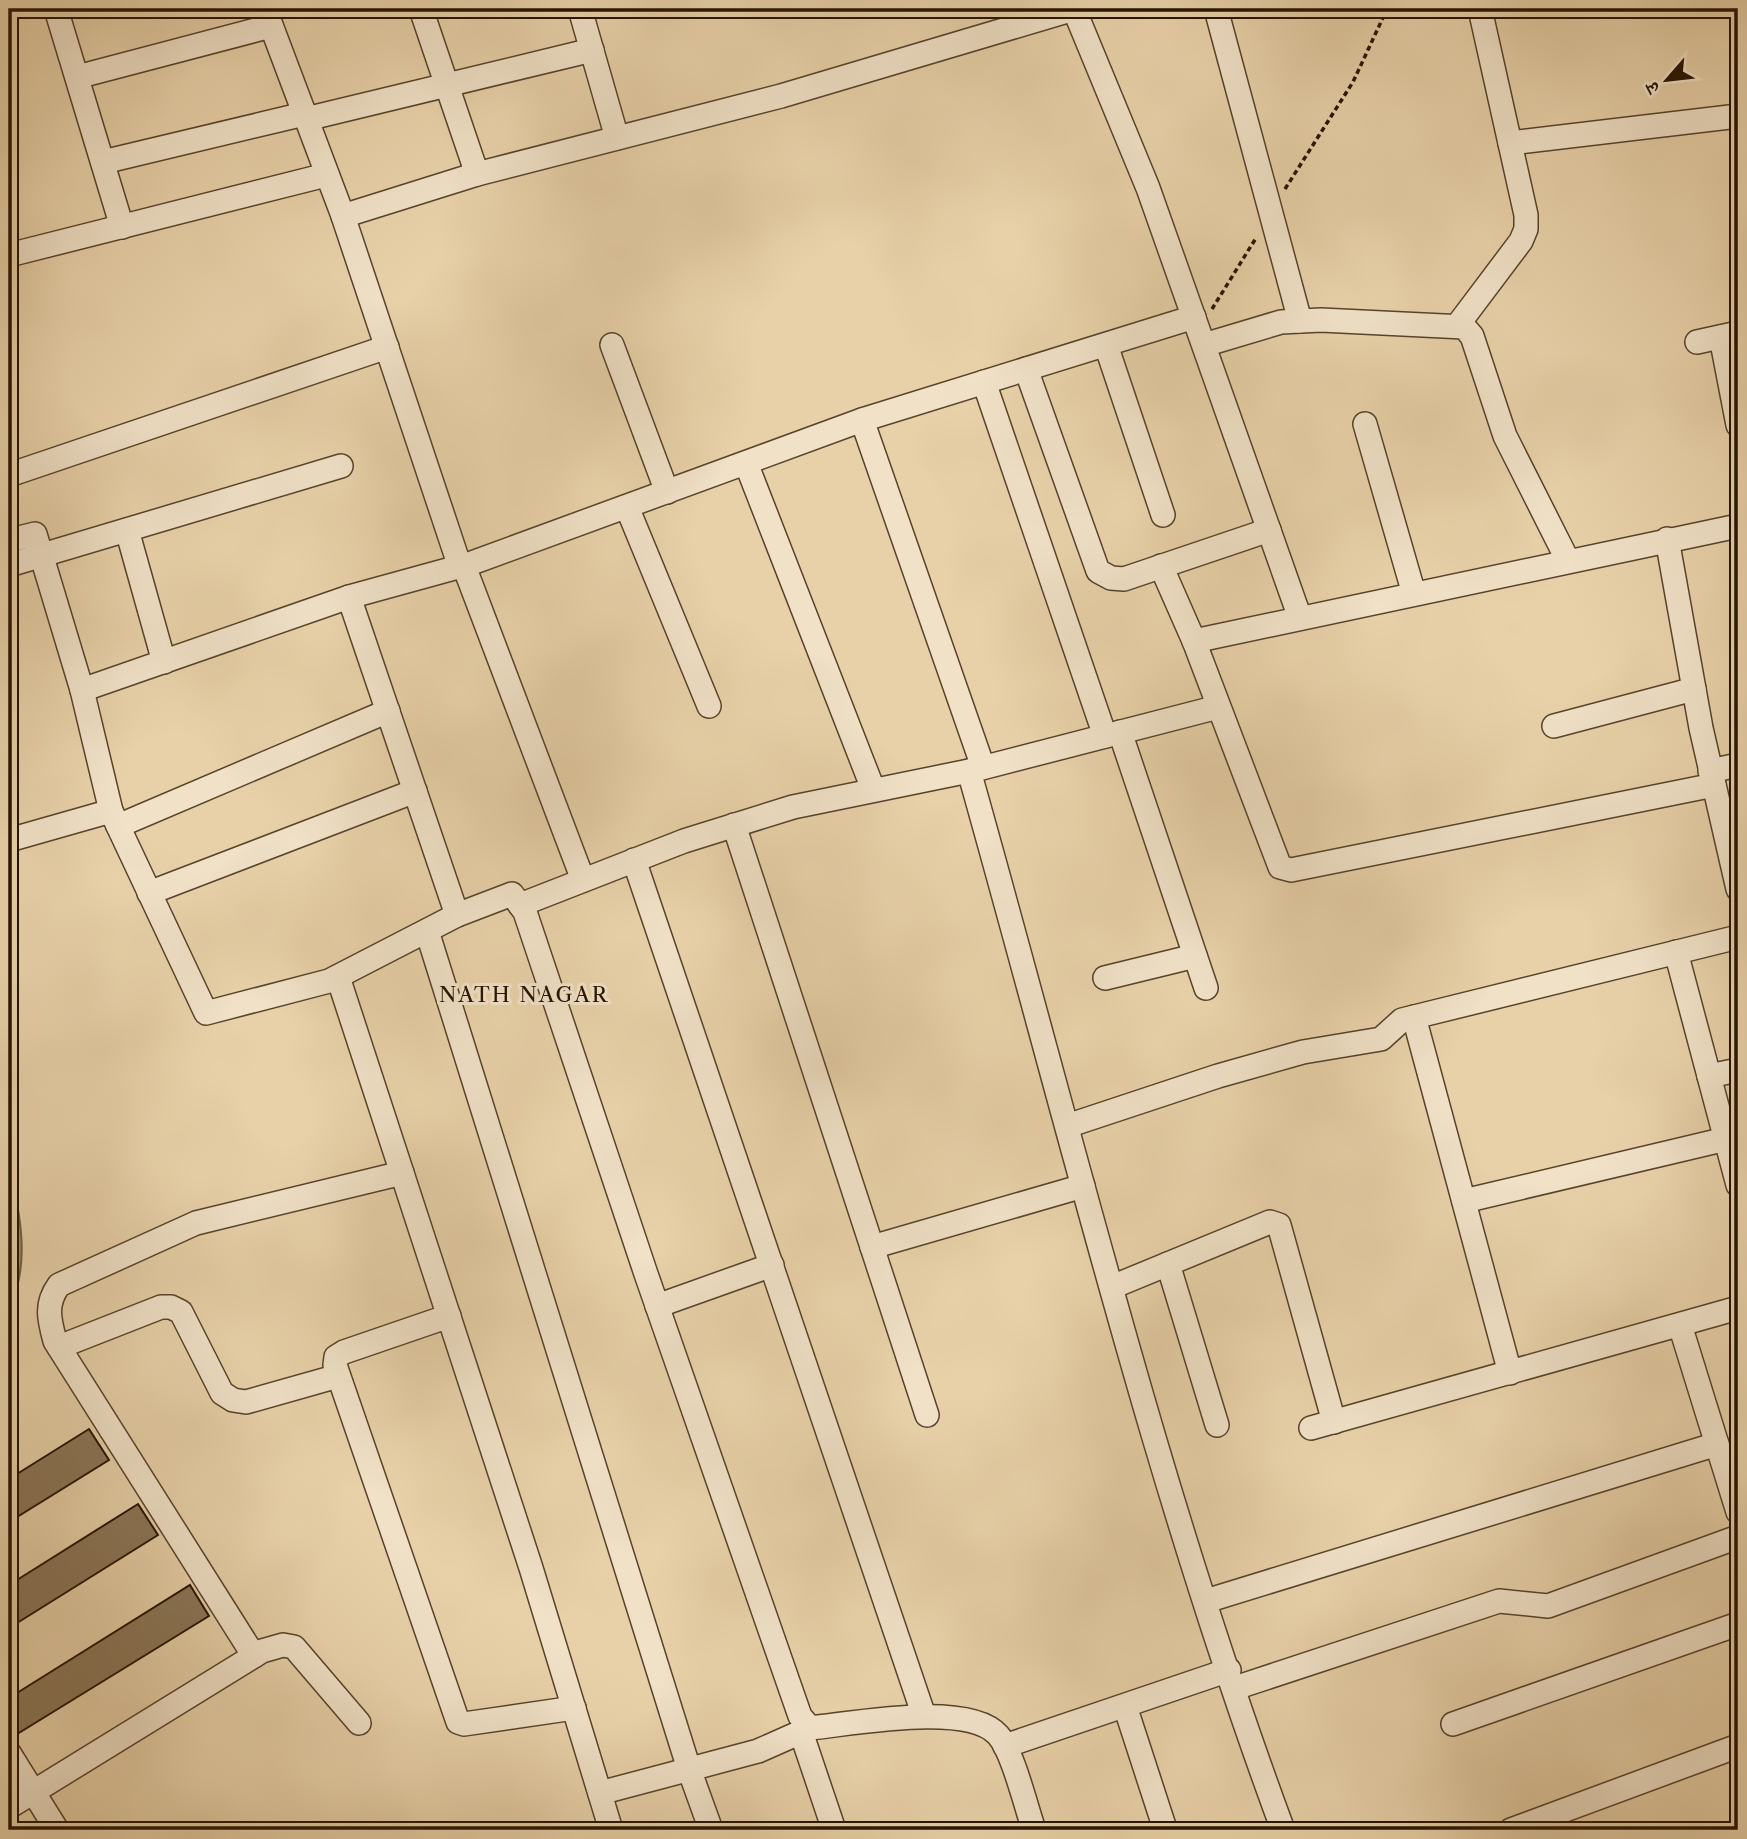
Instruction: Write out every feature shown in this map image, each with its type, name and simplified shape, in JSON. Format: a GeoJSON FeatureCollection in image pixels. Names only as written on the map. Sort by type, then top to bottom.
{"type":"FeatureCollection","features":[{"type":"Feature","properties":{"kind":"street"},"geometry":{"type":"LineString","coordinates":[[56,9],[122,227]]}},
{"type":"Feature","properties":{"kind":"street"},"geometry":{"type":"LineString","coordinates":[[421,9],[477,174]]}},
{"type":"Feature","properties":{"kind":"street"},"geometry":{"type":"LineString","coordinates":[[580,9],[617,138]]}},
{"type":"Feature","properties":{"kind":"street"},"geometry":{"type":"LineString","coordinates":[[343,216],[477,174],[781,96],[1074,9],[1148,188],[1300,618]]}},
{"type":"Feature","properties":{"kind":"street"},"geometry":{"type":"LineString","coordinates":[[1216,9],[1300,321]]}},
{"type":"Feature","properties":{"kind":"street"},"geometry":{"type":"LineString","coordinates":[[1457,326],[1526,229],[1526,215],[1480,9]]}},
{"type":"Feature","properties":{"kind":"street"},"geometry":{"type":"LineString","coordinates":[[77,76],[268,18],[343,216],[462,566],[583,880]]}},
{"type":"Feature","properties":{"kind":"street"},"geometry":{"type":"LineString","coordinates":[[103,162],[592,50]]}},
{"type":"Feature","properties":{"kind":"street"},"geometry":{"type":"LineString","coordinates":[[1510,143],[1738,116]]}},
{"type":"Feature","properties":{"kind":"street"},"geometry":{"type":"LineString","coordinates":[[9,255],[326,175]]}},
{"type":"Feature","properties":{"kind":"street"},"geometry":{"type":"LineString","coordinates":[[82,690],[349,597],[462,566],[862,420],[1194,317]]}},
{"type":"Feature","properties":{"kind":"street"},"geometry":{"type":"LineString","coordinates":[[1204,345],[1281,322],[1464,327],[1472,335],[1505,436],[1568,561]]}},
{"type":"Feature","properties":{"kind":"street"},"geometry":{"type":"LineString","coordinates":[[1698,342],[1730,335],[1738,425]]}},
{"type":"Feature","properties":{"kind":"street"},"geometry":{"type":"LineString","coordinates":[[612,345],[667,492]]}},
{"type":"Feature","properties":{"kind":"street"},"geometry":{"type":"LineString","coordinates":[[1107,345],[1163,515]]}},
{"type":"Feature","properties":{"kind":"street"},"geometry":{"type":"LineString","coordinates":[[9,475],[387,347]]}},
{"type":"Feature","properties":{"kind":"street"},"geometry":{"type":"LineString","coordinates":[[1026,369],[1098,571],[1111,578],[1124,579],[1269,530]]}},
{"type":"Feature","properties":{"kind":"street"},"geometry":{"type":"LineString","coordinates":[[984,382],[1206,988]]}},
{"type":"Feature","properties":{"kind":"street"},"geometry":{"type":"LineString","coordinates":[[862,420],[976,769],[1067,1126],[1112,1287],[1206,1601],[1283,1830]]}},
{"type":"Feature","properties":{"kind":"street"},"geometry":{"type":"LineString","coordinates":[[1365,424],[1414,594]]}},
{"type":"Feature","properties":{"kind":"street"},"geometry":{"type":"LineString","coordinates":[[746,463],[873,789]]}},
{"type":"Feature","properties":{"kind":"street"},"geometry":{"type":"LineString","coordinates":[[9,565],[341,466]]}},
{"type":"Feature","properties":{"kind":"street"},"geometry":{"type":"LineString","coordinates":[[627,507],[709,706]]}},
{"type":"Feature","properties":{"kind":"street"},"geometry":{"type":"LineString","coordinates":[[1194,641],[1738,526]]}},
{"type":"Feature","properties":{"kind":"street"},"geometry":{"type":"LineString","coordinates":[[127,530],[164,662]]}},
{"type":"Feature","properties":{"kind":"street"},"geometry":{"type":"LineString","coordinates":[[9,535],[15,539],[35,534],[82,690],[115,818],[206,1013],[338,977],[457,915],[512,894],[520,905],[806,1730],[834,1830]]}},
{"type":"Feature","properties":{"kind":"street"},"geometry":{"type":"LineString","coordinates":[[1667,539],[1712,778],[1732,838],[1738,889]]}},
{"type":"Feature","properties":{"kind":"street"},"geometry":{"type":"LineString","coordinates":[[1161,566],[1194,641],[1280,867],[1291,870],[1712,778],[1738,765]]}},
{"type":"Feature","properties":{"kind":"street"},"geometry":{"type":"LineString","coordinates":[[349,597],[457,915]]}},
{"type":"Feature","properties":{"kind":"street"},"geometry":{"type":"LineString","coordinates":[[1554,726],[1694,689]]}},
{"type":"Feature","properties":{"kind":"street"},"geometry":{"type":"LineString","coordinates":[[520,905],[634,860],[734,825],[873,789],[976,769],[1218,707]]}},
{"type":"Feature","properties":{"kind":"street"},"geometry":{"type":"LineString","coordinates":[[9,840],[115,818],[388,711]]}},
{"type":"Feature","properties":{"kind":"street"},"geometry":{"type":"LineString","coordinates":[[149,893],[415,791]]}},
{"type":"Feature","properties":{"kind":"street"},"geometry":{"type":"LineString","coordinates":[[734,825],[927,1415]]}},
{"type":"Feature","properties":{"kind":"street"},"geometry":{"type":"LineString","coordinates":[[634,860],[924,1716]]}},
{"type":"Feature","properties":{"kind":"street"},"geometry":{"type":"LineString","coordinates":[[427,931],[689,1769],[711,1830]]}},
{"type":"Feature","properties":{"kind":"street"},"geometry":{"type":"LineString","coordinates":[[1067,1126],[1218,1076],[1303,1052],[1381,1039],[1395,1024],[1414,1017],[1738,937]]}},
{"type":"Feature","properties":{"kind":"street"},"geometry":{"type":"LineString","coordinates":[[1676,952],[1738,1185]]}},
{"type":"Feature","properties":{"kind":"street"},"geometry":{"type":"LineString","coordinates":[[1105,978],[1195,956]]}},
{"type":"Feature","properties":{"kind":"street"},"geometry":{"type":"LineString","coordinates":[[338,977],[449,1316],[611,1830]]}},
{"type":"Feature","properties":{"kind":"street"},"geometry":{"type":"LineString","coordinates":[[1414,1017],[1510,1373]]}},
{"type":"Feature","properties":{"kind":"street"},"geometry":{"type":"LineString","coordinates":[[1709,1076],[1738,1070]]}},
{"type":"Feature","properties":{"kind":"street"},"geometry":{"type":"LineString","coordinates":[[1464,1201],[1726,1139]]}},
{"type":"Feature","properties":{"kind":"street"},"geometry":{"type":"LineString","coordinates":[[254,1656],[59,1347],[48,1316],[50,1297],[59,1285],[196,1223],[402,1173]]}},
{"type":"Feature","properties":{"kind":"street"},"geometry":{"type":"LineString","coordinates":[[872,1247],[1083,1186]]}},
{"type":"Feature","properties":{"kind":"street"},"geometry":{"type":"LineString","coordinates":[[1112,1287],[1270,1222],[1279,1225],[1334,1422]]}},
{"type":"Feature","properties":{"kind":"street"},"geometry":{"type":"LineString","coordinates":[[1168,1264],[1217,1425]]}},
{"type":"Feature","properties":{"kind":"street"},"geometry":{"type":"LineString","coordinates":[[657,1306],[772,1265]]}},
{"type":"Feature","properties":{"kind":"street"},"geometry":{"type":"LineString","coordinates":[[59,1347],[161,1307],[171,1307],[181,1312],[222,1393],[233,1400],[246,1402],[338,1376]]}},
{"type":"Feature","properties":{"kind":"street"},"geometry":{"type":"LineString","coordinates":[[1311,1428],[1738,1308]]}},
{"type":"Feature","properties":{"kind":"street"},"geometry":{"type":"LineString","coordinates":[[449,1316],[344,1352],[336,1357],[338,1376],[458,1722],[464,1724],[574,1708]]}},
{"type":"Feature","properties":{"kind":"street"},"geometry":{"type":"LineString","coordinates":[[1680,1325],[1738,1512]]}},
{"type":"Feature","properties":{"kind":"street"},"geometry":{"type":"LineString","coordinates":[[1206,1601],[1717,1444]]}},
{"type":"Feature","properties":{"kind":"street"},"geometry":{"type":"LineString","coordinates":[[1005,1746],[1125,1706],[1232,1679],[1499,1601],[1548,1606],[1738,1537]]}},
{"type":"Feature","properties":{"kind":"street"},"geometry":{"type":"LineString","coordinates":[[1453,1724],[1738,1624]]}},
{"type":"Feature","properties":{"kind":"street"},"geometry":{"type":"LineString","coordinates":[[9,1807],[254,1656],[284,1645],[294,1647],[359,1724]]}},
{"type":"Feature","properties":{"kind":"street"},"geometry":{"type":"LineString","coordinates":[[1125,1706],[1165,1829]]}},
{"type":"Feature","properties":{"kind":"street"},"geometry":{"type":"LineString","coordinates":[[600,1793],[758,1751],[806,1730],[924,1716],[953,1717],[989,1728],[1005,1746],[1034,1830]]}},
{"type":"Feature","properties":{"kind":"street"},"geometry":{"type":"LineString","coordinates":[[1511,1830],[1738,1746]]}},
{"type":"Feature","properties":{"kind":"street"},"geometry":{"type":"LineString","coordinates":[[9,1753],[57,1830]]}},
{"type":"Feature","properties":{"kind":"path"},"geometry":{"type":"LineString","coordinates":[[1194,317],[1214,308],[1353,82],[1387,9]]}},
{"type":"Feature","properties":{"kind":"water"},"geometry":{"type":"Polygon","coordinates":[[[9,1168],[20,1220],[22,1256],[16,1291],[9,1307],[9,1168]]]}},
{"type":"Feature","properties":{"kind":"building"},"geometry":{"type":"Polygon","coordinates":[[[89,1429],[109,1460],[9,1522],[9,1479],[89,1429]]]}},
{"type":"Feature","properties":{"kind":"building"},"geometry":{"type":"Polygon","coordinates":[[[138,1504],[158,1535],[9,1628],[9,1585],[138,1504]]]}},
{"type":"Feature","properties":{"kind":"building"},"geometry":{"type":"Polygon","coordinates":[[[190,1585],[209,1616],[9,1739],[9,1698],[190,1585]]]}},
{"type":"Feature","properties":{"kind":"district","name":"NATH NAGAR"},"geometry":{"type":"Point","coordinates":[524,994]}}]}
